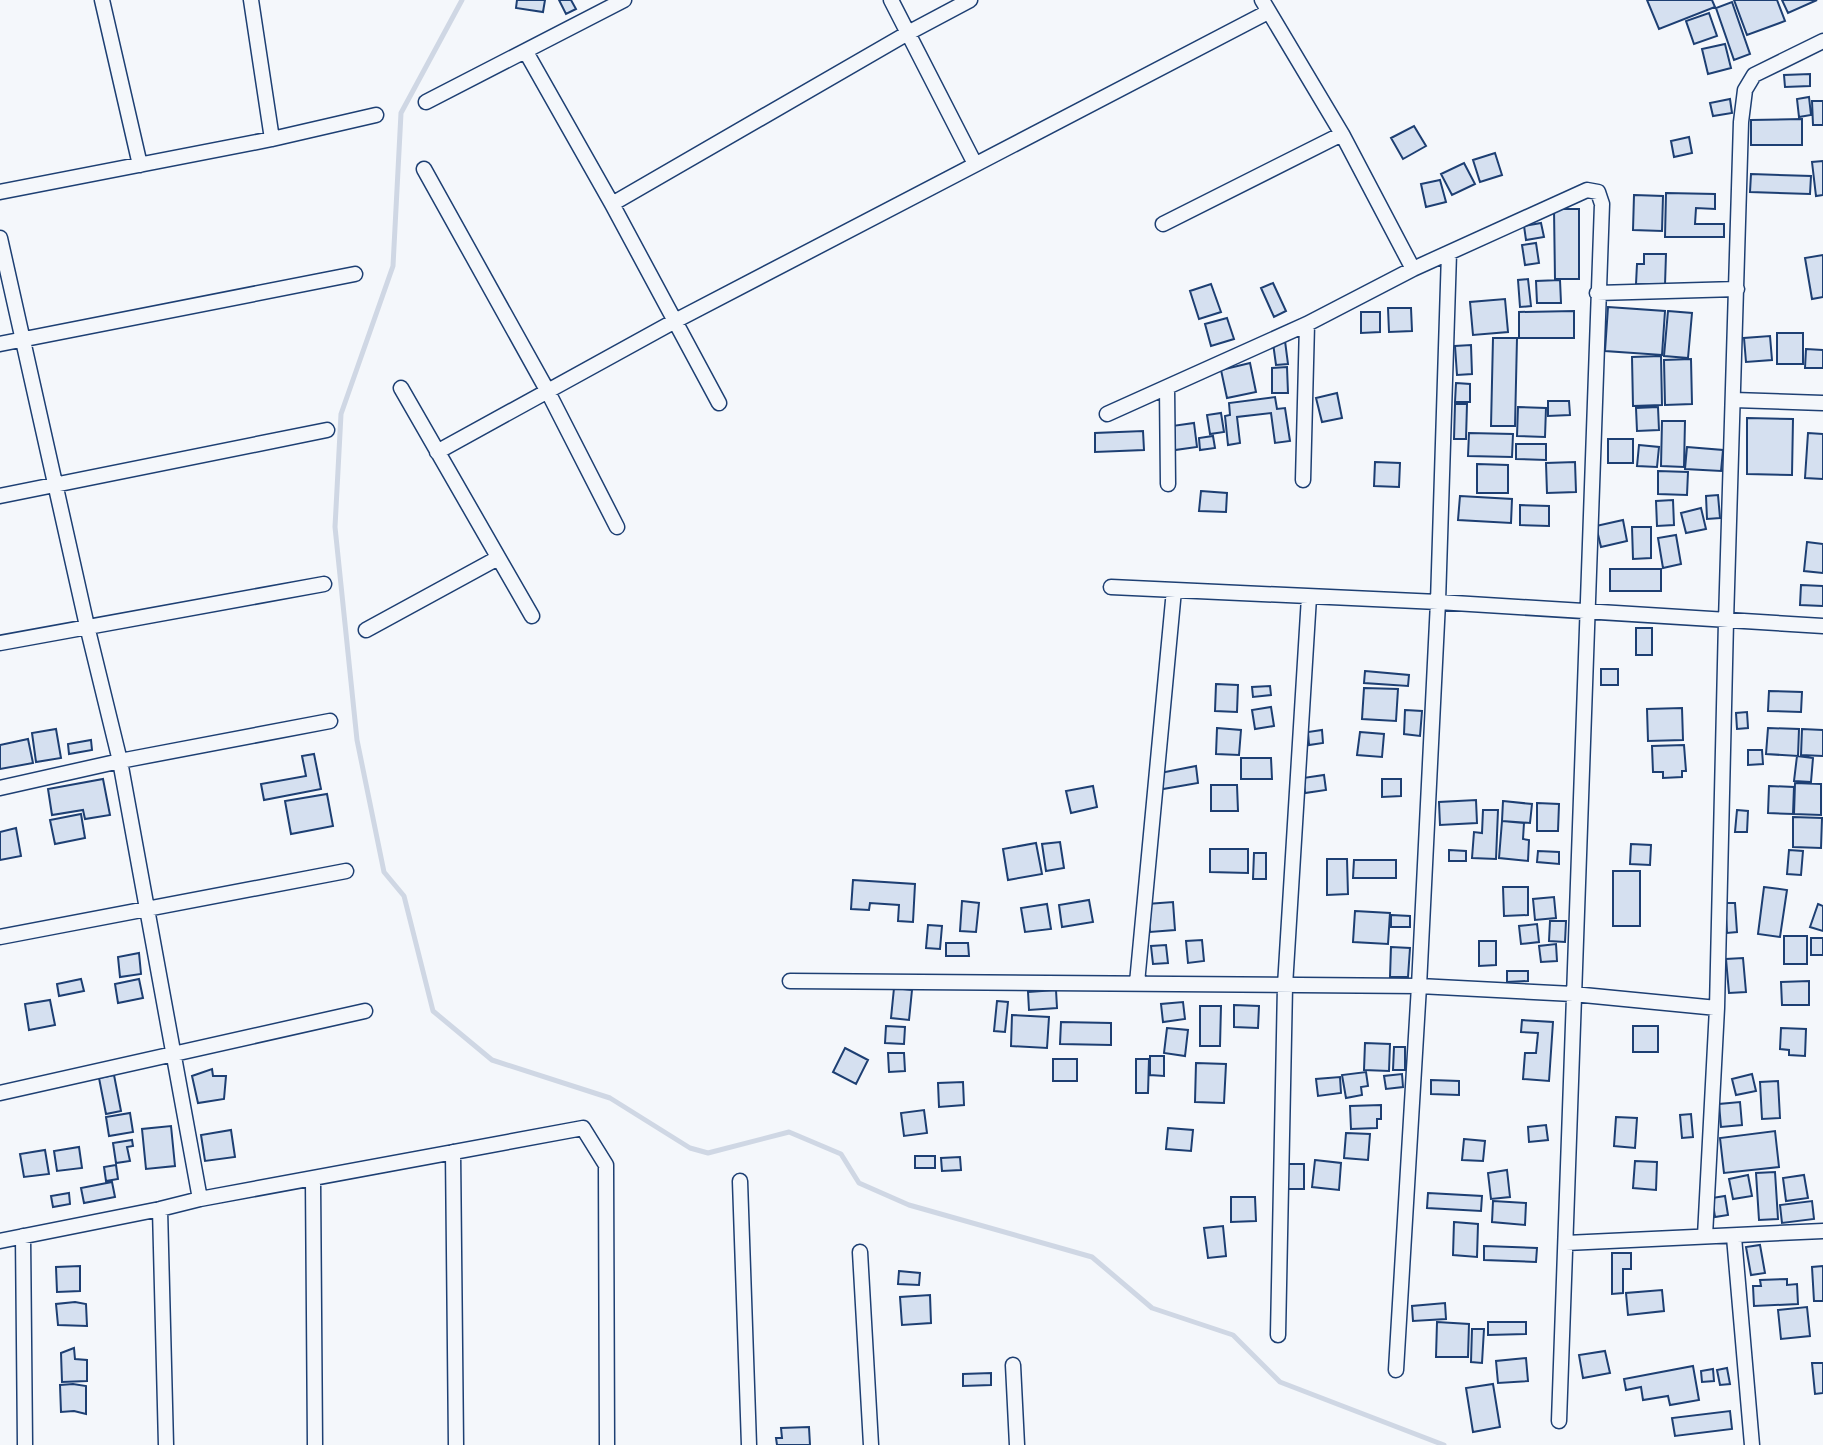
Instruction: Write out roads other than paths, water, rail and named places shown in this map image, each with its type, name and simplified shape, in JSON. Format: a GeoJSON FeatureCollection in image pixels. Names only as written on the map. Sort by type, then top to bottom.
{"type":"FeatureCollection","features":[{"type":"Feature","properties":{"kind":"street"},"geometry":{"type":"LineString","coordinates":[[102,0],[140,165]]}},
{"type":"Feature","properties":{"kind":"street"},"geometry":{"type":"LineString","coordinates":[[251,0],[272,139]]}},
{"type":"Feature","properties":{"kind":"street"},"geometry":{"type":"LineString","coordinates":[[426,102],[624,0]]}},
{"type":"Feature","properties":{"kind":"street"},"geometry":{"type":"LineString","coordinates":[[891,0],[975,164]]}},
{"type":"Feature","properties":{"kind":"street"},"geometry":{"type":"LineString","coordinates":[[612,204],[970,0]]}},
{"type":"Feature","properties":{"kind":"street"},"geometry":{"type":"LineString","coordinates":[[437,452],[675,321],[975,164],[1265,6],[1342,134],[1413,269]]}},
{"type":"Feature","properties":{"kind":"street"},"geometry":{"type":"LineString","coordinates":[[1705,1236],[1717,1008],[1741,122],[1745,90],[1754,75],[1823,41]]}},
{"type":"Feature","properties":{"kind":"street"},"geometry":{"type":"LineString","coordinates":[[526,52],[719,402]]}},
{"type":"Feature","properties":{"kind":"street"},"geometry":{"type":"LineString","coordinates":[[0,192],[272,139],[376,115]]}},
{"type":"Feature","properties":{"kind":"street"},"geometry":{"type":"LineString","coordinates":[[1163,224],[1342,134]]}},
{"type":"Feature","properties":{"kind":"street"},"geometry":{"type":"LineString","coordinates":[[424,169],[547,390],[617,527]]}},
{"type":"Feature","properties":{"kind":"street"},"geometry":{"type":"LineString","coordinates":[[1107,414],[1307,324],[1413,269],[1587,190],[1598,192],[1602,204],[1559,1421]]}},
{"type":"Feature","properties":{"kind":"street"},"geometry":{"type":"LineString","coordinates":[[0,238],[120,761],[200,1199]]}},
{"type":"Feature","properties":{"kind":"street"},"geometry":{"type":"LineString","coordinates":[[1396,1370],[1438,602],[1449,253]]}},
{"type":"Feature","properties":{"kind":"street"},"geometry":{"type":"LineString","coordinates":[[0,344],[355,274]]}},
{"type":"Feature","properties":{"kind":"street"},"geometry":{"type":"LineString","coordinates":[[1597,293],[1737,289]]}},
{"type":"Feature","properties":{"kind":"street"},"geometry":{"type":"LineString","coordinates":[[1304,480],[1307,324]]}},
{"type":"Feature","properties":{"kind":"street"},"geometry":{"type":"LineString","coordinates":[[1167,387],[1168,484]]}},
{"type":"Feature","properties":{"kind":"street"},"geometry":{"type":"LineString","coordinates":[[401,388],[532,616]]}},
{"type":"Feature","properties":{"kind":"street"},"geometry":{"type":"LineString","coordinates":[[1734,400],[1823,403]]}},
{"type":"Feature","properties":{"kind":"street"},"geometry":{"type":"LineString","coordinates":[[0,496],[327,430]]}},
{"type":"Feature","properties":{"kind":"street"},"geometry":{"type":"LineString","coordinates":[[366,630],[498,558]]}},
{"type":"Feature","properties":{"kind":"street"},"geometry":{"type":"LineString","coordinates":[[0,643],[324,584]]}},
{"type":"Feature","properties":{"kind":"street"},"geometry":{"type":"LineString","coordinates":[[1111,587],[1438,602],[1823,626]]}},
{"type":"Feature","properties":{"kind":"street"},"geometry":{"type":"LineString","coordinates":[[1137,983],[1174,590]]}},
{"type":"Feature","properties":{"kind":"street"},"geometry":{"type":"LineString","coordinates":[[1278,1335],[1285,986],[1309,597]]}},
{"type":"Feature","properties":{"kind":"street"},"geometry":{"type":"LineString","coordinates":[[0,788],[120,761],[330,721]]}},
{"type":"Feature","properties":{"kind":"street"},"geometry":{"type":"LineString","coordinates":[[0,937],[346,871]]}},
{"type":"Feature","properties":{"kind":"street"},"geometry":{"type":"LineString","coordinates":[[790,981],[1419,986],[1573,994],[1717,1008]]}},
{"type":"Feature","properties":{"kind":"street"},"geometry":{"type":"LineString","coordinates":[[0,1093],[365,1011]]}},
{"type":"Feature","properties":{"kind":"street"},"geometry":{"type":"LineString","coordinates":[[0,1241],[200,1199],[583,1128],[606,1165],[607,1445]]}},
{"type":"Feature","properties":{"kind":"street"},"geometry":{"type":"LineString","coordinates":[[453,1152],[456,1445]]}},
{"type":"Feature","properties":{"kind":"street"},"geometry":{"type":"LineString","coordinates":[[313,1180],[315,1445]]}},
{"type":"Feature","properties":{"kind":"street"},"geometry":{"type":"LineString","coordinates":[[740,1181],[749,1445]]}},
{"type":"Feature","properties":{"kind":"street"},"geometry":{"type":"LineString","coordinates":[[160,1209],[166,1445]]}},
{"type":"Feature","properties":{"kind":"street"},"geometry":{"type":"LineString","coordinates":[[1566,1243],[1823,1231]]}},
{"type":"Feature","properties":{"kind":"street"},"geometry":{"type":"LineString","coordinates":[[23,1236],[25,1445]]}},
{"type":"Feature","properties":{"kind":"street"},"geometry":{"type":"LineString","coordinates":[[1734,1237],[1752,1445]]}},
{"type":"Feature","properties":{"kind":"street"},"geometry":{"type":"LineString","coordinates":[[860,1252],[871,1445]]}},
{"type":"Feature","properties":{"kind":"street"},"geometry":{"type":"LineString","coordinates":[[1013,1365],[1017,1445]]}},
{"type":"Feature","properties":{"kind":"waterway"},"geometry":{"type":"LineString","coordinates":[[462,0],[401,113],[393,266],[341,414],[335,527],[357,740],[384,872],[404,896],[433,1011],[492,1060],[610,1098],[690,1148],[708,1153],[789,1132],[841,1154],[859,1183],[909,1205],[1092,1257],[1152,1308],[1233,1335],[1280,1382],[1444,1445]]}}]}
